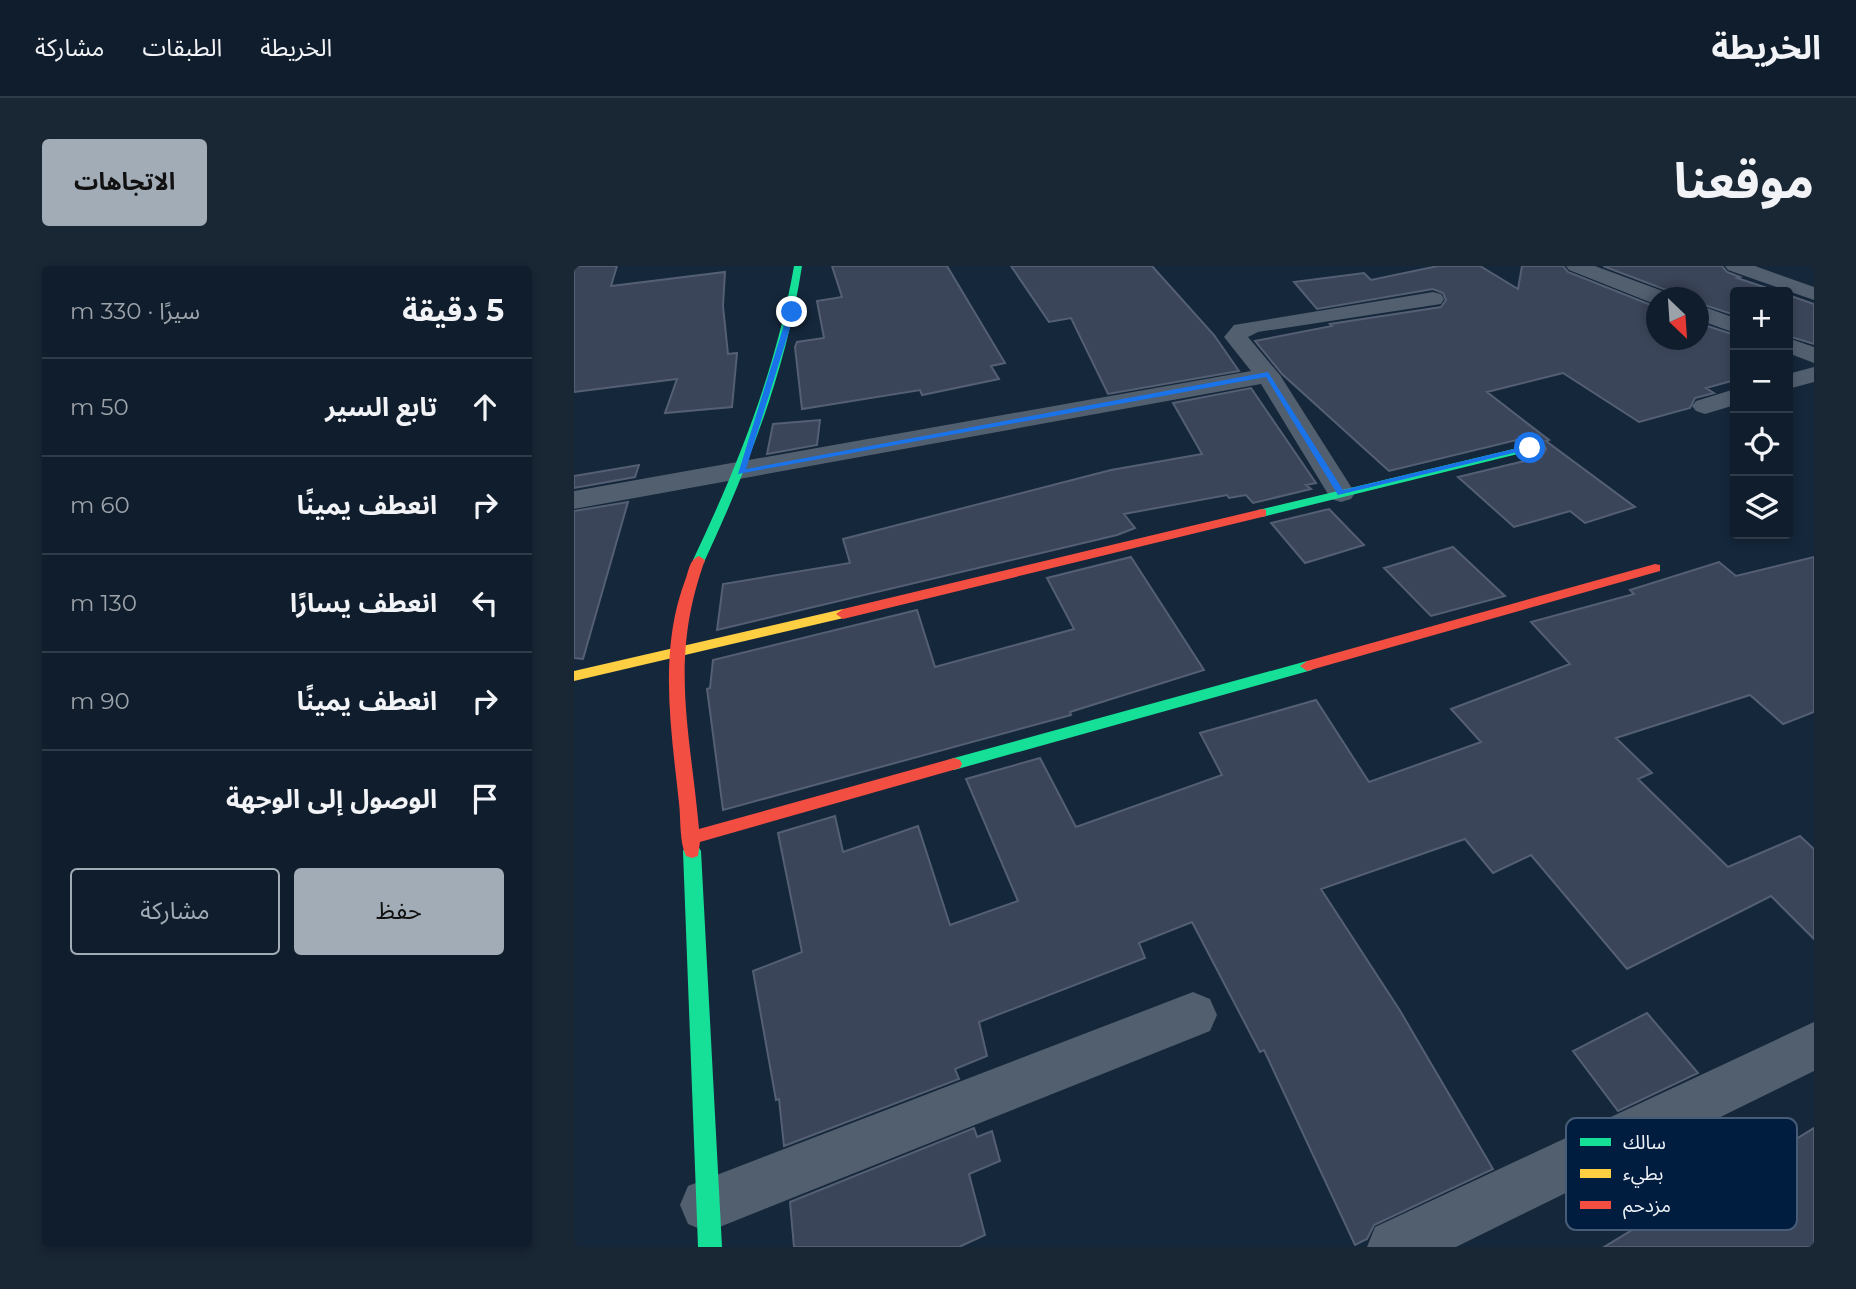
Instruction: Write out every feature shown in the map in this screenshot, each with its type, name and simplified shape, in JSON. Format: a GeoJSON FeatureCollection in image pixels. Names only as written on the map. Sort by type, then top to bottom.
{"type":"FeatureCollection","features":[{"type":"Feature","properties":{"kind":"street"},"geometry":{"type":"LineString","coordinates":[[798,266],[792,312],[741,472],[696,566],[680,618],[674,655],[691,838],[709,1226],[1193,1015]]}},
{"type":"Feature","properties":{"kind":"street"},"geometry":{"type":"LineString","coordinates":[[1576,266],[1646,293]]}},
{"type":"Feature","properties":{"kind":"street"},"geometry":{"type":"LineString","coordinates":[[1735,266],[1814,294]]}},
{"type":"Feature","properties":{"kind":"street"},"geometry":{"type":"LineString","coordinates":[[1341,493],[1268,375],[1236,337],[1242,330],[1433,299]]}},
{"type":"Feature","properties":{"kind":"street"},"geometry":{"type":"LineString","coordinates":[[1709,316],[1730,324]]}},
{"type":"Feature","properties":{"kind":"street"},"geometry":{"type":"LineString","coordinates":[[1793,347],[1814,356]]}},
{"type":"Feature","properties":{"kind":"street"},"geometry":{"type":"LineString","coordinates":[[1793,380],[1814,374]]}},
{"type":"Feature","properties":{"kind":"street"},"geometry":{"type":"LineString","coordinates":[[574,500],[1268,375]]}},
{"type":"Feature","properties":{"kind":"street"},"geometry":{"type":"LineString","coordinates":[[1705,406],[1730,398]]}},
{"type":"Feature","properties":{"kind":"street"},"geometry":{"type":"LineString","coordinates":[[574,676],[674,655],[1530,448]]}},
{"type":"Feature","properties":{"kind":"street"},"geometry":{"type":"LineString","coordinates":[[691,838],[1655,568]]}},
{"type":"Feature","properties":{"kind":"street"},"geometry":{"type":"LineString","coordinates":[[1664,1118],[1814,1046]]}},
{"type":"Feature","properties":{"kind":"street"},"geometry":{"type":"LineString","coordinates":[[1395,1247],[1566,1165]]}},
{"type":"Feature","properties":{"kind":"building"},"geometry":{"type":"Polygon","coordinates":[[[574,266],[617,266],[611,286],[725,272],[723,306],[728,354],[737,353],[732,407],[665,413],[677,379],[574,392],[574,266]]]}},
{"type":"Feature","properties":{"kind":"building"},"geometry":{"type":"Polygon","coordinates":[[[832,266],[947,266],[1005,363],[991,366],[999,379],[922,395],[920,390],[802,409],[795,347],[797,342],[824,338],[817,301],[842,297],[832,266]]]}},
{"type":"Feature","properties":{"kind":"building"},"geometry":{"type":"Polygon","coordinates":[[[1011,266],[1152,266],[1214,335],[1239,371],[1108,394],[1071,318],[1049,322],[1011,266]]]}},
{"type":"Feature","properties":{"kind":"building"},"geometry":{"type":"Polygon","coordinates":[[[1438,266],[1480,266],[1518,289],[1522,266],[1563,266],[1568,272],[1646,303],[1646,350],[1709,350],[1709,327],[1730,333],[1730,381],[1706,388],[1714,393],[1695,398],[1690,408],[1639,422],[1563,373],[1487,392],[1549,440],[1546,441],[1635,507],[1585,523],[1570,511],[1514,527],[1458,477],[1541,457],[1546,449],[1542,441],[1529,437],[1389,471],[1282,374],[1255,341],[1332,326],[1330,324],[1441,307],[1446,300],[1443,293],[1433,289],[1317,309],[1294,282],[1364,273],[1371,280],[1438,266]]]}},
{"type":"Feature","properties":{"kind":"building"},"geometry":{"type":"Polygon","coordinates":[[[1603,266],[1722,266],[1727,272],[1740,277],[1737,278],[1764,287],[1730,287],[1730,313],[1709,307],[1709,287],[1658,287],[1603,266]]]}},
{"type":"Feature","properties":{"kind":"building"},"geometry":{"type":"Polygon","coordinates":[[[1793,297],[1814,304],[1814,344],[1793,338],[1793,297]]]}},
{"type":"Feature","properties":{"kind":"building"},"geometry":{"type":"Polygon","coordinates":[[[1251,388],[1316,483],[1306,485],[1311,489],[1253,503],[1246,495],[1229,498],[1227,495],[1124,514],[1135,528],[1117,535],[717,630],[723,584],[850,563],[843,539],[1111,470],[1202,454],[1173,403],[1251,388]]]}},
{"type":"Feature","properties":{"kind":"building"},"geometry":{"type":"Polygon","coordinates":[[[820,420],[817,445],[767,454],[773,424],[820,420]]]}},
{"type":"Feature","properties":{"kind":"building"},"geometry":{"type":"Polygon","coordinates":[[[639,465],[635,477],[574,488],[574,476],[639,465]]]}},
{"type":"Feature","properties":{"kind":"building"},"geometry":{"type":"Polygon","coordinates":[[[628,502],[583,659],[574,658],[574,511],[628,502]]]}},
{"type":"Feature","properties":{"kind":"building"},"geometry":{"type":"Polygon","coordinates":[[[1329,509],[1364,545],[1305,563],[1271,523],[1329,509]]]}},
{"type":"Feature","properties":{"kind":"building"},"geometry":{"type":"Polygon","coordinates":[[[1453,547],[1505,596],[1431,616],[1384,568],[1453,547]]]}},
{"type":"Feature","properties":{"kind":"building"},"geometry":{"type":"Polygon","coordinates":[[[1131,557],[1204,670],[1070,712],[1071,715],[723,810],[707,689],[710,688],[713,660],[917,610],[935,667],[1074,629],[1047,578],[1131,557]]]}},
{"type":"Feature","properties":{"kind":"building"},"geometry":{"type":"Polygon","coordinates":[[[1814,557],[1814,712],[1783,724],[1750,695],[1616,738],[1652,773],[1638,779],[1728,867],[1800,836],[1814,849],[1814,939],[1771,896],[1627,969],[1531,855],[1493,873],[1465,839],[1321,889],[1399,1009],[1493,1169],[1374,1225],[1367,1239],[1355,1245],[1264,1050],[1260,1052],[1192,922],[1139,943],[1145,958],[979,1022],[987,1056],[955,1069],[959,1079],[784,1146],[779,1099],[776,1100],[753,971],[802,952],[778,833],[835,816],[843,852],[918,826],[950,925],[1018,901],[966,779],[1040,758],[1076,827],[1222,775],[1200,733],[1316,700],[1369,782],[1481,742],[1451,709],[1570,664],[1531,622],[1634,594],[1630,590],[1719,562],[1736,576],[1814,557]]]}},
{"type":"Feature","properties":{"kind":"building"},"geometry":{"type":"Polygon","coordinates":[[[1647,1013],[1698,1073],[1618,1111],[1573,1051],[1647,1013]]]}},
{"type":"Feature","properties":{"kind":"building"},"geometry":{"type":"Polygon","coordinates":[[[974,1128],[977,1137],[992,1131],[1000,1161],[969,1174],[985,1235],[959,1247],[794,1247],[790,1202],[974,1128]]]}},
{"type":"Feature","properties":{"kind":"building"},"geometry":{"type":"Polygon","coordinates":[[[1814,1128],[1814,1247],[1604,1247],[1632,1230],[1797,1230],[1797,1138],[1814,1128]]]}},
{"type":"Feature","properties":{"kind":"traffic: fast"},"geometry":{"type":"LineString","coordinates":[[699,560],[746,453],[773,380],[792,304],[798,266]]}},
{"type":"Feature","properties":{"kind":"traffic: fast"},"geometry":{"type":"LineString","coordinates":[[1262,513],[1530,448]]}},
{"type":"Feature","properties":{"kind":"traffic: fast"},"geometry":{"type":"LineString","coordinates":[[954,764],[1307,666]]}},
{"type":"Feature","properties":{"kind":"traffic: fast"},"geometry":{"type":"LineString","coordinates":[[692,851],[710,1247]]}},
{"type":"Feature","properties":{"kind":"traffic: slow"},"geometry":{"type":"LineString","coordinates":[[574,676],[843,614]]}},
{"type":"Feature","properties":{"kind":"traffic: jam"},"geometry":{"type":"LineString","coordinates":[[843,614],[1262,513]]}},
{"type":"Feature","properties":{"kind":"traffic: jam"},"geometry":{"type":"LineString","coordinates":[[692,851],[680,741],[676,667],[686,595],[699,560]]}},
{"type":"Feature","properties":{"kind":"traffic: jam"},"geometry":{"type":"LineString","coordinates":[[1307,666],[1655,568]]}},
{"type":"Feature","properties":{"kind":"traffic: jam"},"geometry":{"type":"LineString","coordinates":[[691,838],[954,764]]}},
{"type":"Feature","properties":{"kind":"route"},"geometry":{"type":"LineString","coordinates":[[792,312],[741,472],[1268,375],[1341,493],[1530,448]]}}]}
